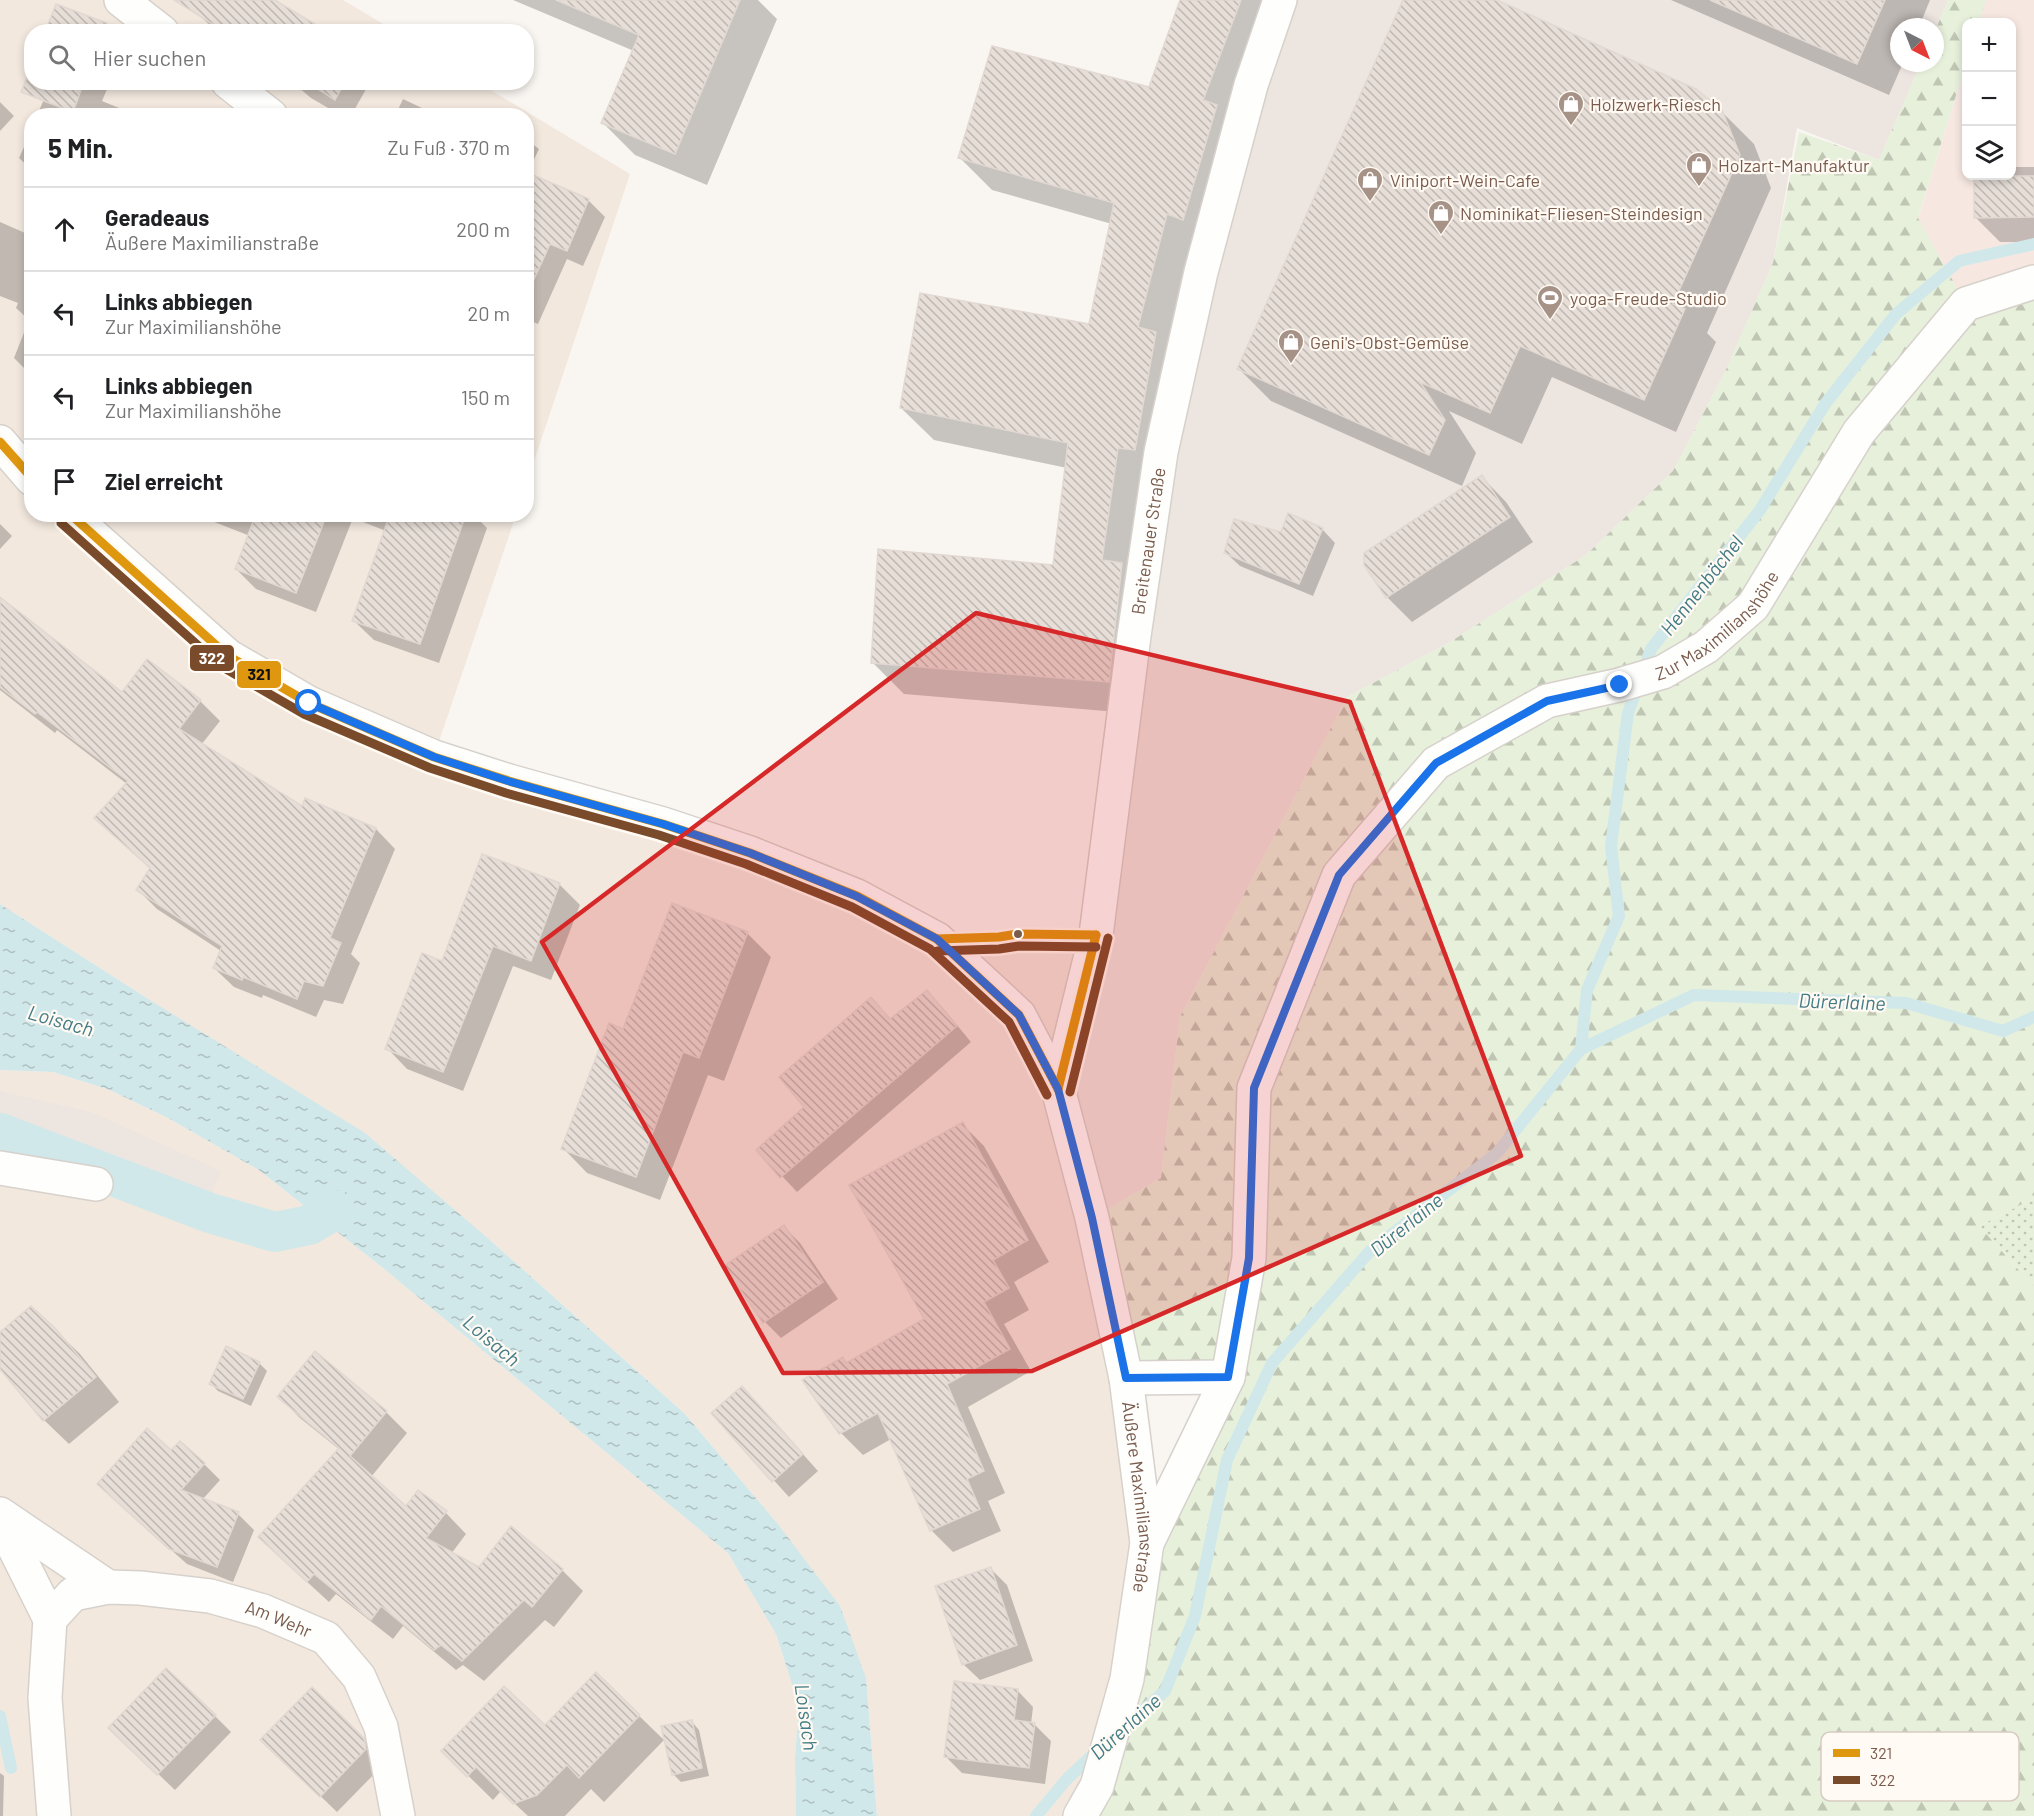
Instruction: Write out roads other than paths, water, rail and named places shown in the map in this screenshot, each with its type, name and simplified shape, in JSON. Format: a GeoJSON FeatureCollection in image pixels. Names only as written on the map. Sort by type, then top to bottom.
{"type":"FeatureCollection","features":[{"type":"Feature","properties":{"kind":"street"},"geometry":{"type":"LineString","coordinates":[[121,0],[152,24]]}},
{"type":"Feature","properties":{"kind":"street","name":"Breitenauer Straße"},"geometry":{"type":"LineString","coordinates":[[1058,1089],[1096,934],[1134,636],[1161,452],[1201,273],[1251,86],[1280,0]]}},
{"type":"Feature","properties":{"kind":"street"},"geometry":{"type":"LineString","coordinates":[[238,90],[261,108]]}},
{"type":"Feature","properties":{"kind":"street","name":"Zur Maximilianshöhe"},"geometry":{"type":"LineString","coordinates":[[1147,1543],[1228,1377],[1249,1258],[1254,1088],[1339,875],[1436,763],[1547,701],[1620,685],[1663,672],[1706,647],[1753,606],[1859,432],[1966,304],[2034,282]]}},
{"type":"Feature","properties":{"kind":"street"},"geometry":{"type":"LineString","coordinates":[[0,442],[24,470]]}},
{"type":"Feature","properties":{"kind":"street","name":"Äußere Maximilianstraße"},"geometry":{"type":"LineString","coordinates":[[78,522],[228,656],[309,703],[434,757],[508,781],[663,824],[750,853],[856,896],[937,939],[1019,1015],[1058,1089],[1092,1218],[1126,1378],[1147,1543],[1127,1679],[1097,1786],[1080,1816]]}},
{"type":"Feature","properties":{"kind":"street"},"geometry":{"type":"LineString","coordinates":[[0,1168],[96,1184]]}},
{"type":"Feature","properties":{"kind":"street"},"geometry":{"type":"LineString","coordinates":[[1126,1378],[1228,1377]]}},
{"type":"Feature","properties":{"kind":"street"},"geometry":{"type":"LineString","coordinates":[[0,1517],[108,1587]]}},
{"type":"Feature","properties":{"kind":"street"},"geometry":{"type":"LineString","coordinates":[[0,1517],[50,1619],[45,1698],[54,1816]]}},
{"type":"Feature","properties":{"kind":"street","name":"Am Wehr"},"geometry":{"type":"LineString","coordinates":[[50,1619],[73,1594],[108,1587],[140,1588],[210,1596],[263,1611],[326,1638],[359,1677],[381,1727],[398,1816]]}},
{"type":"Feature","properties":{"kind":"water","name":"Loisach"},"geometry":{"type":"Polygon","coordinates":[[[0,904],[365,1133],[491,1241],[684,1413],[777,1523],[840,1606],[866,1678],[877,1816],[796,1816],[795,1758],[799,1706],[776,1634],[728,1553],[383,1268],[259,1170],[168,1118],[110,1090],[53,1072],[0,1070],[0,904]]]}},
{"type":"Feature","properties":{"kind":"waterway","name":"Hennenbächel"},"geometry":{"type":"LineString","coordinates":[[1581,1049],[1587,990],[1619,916],[1611,846],[1628,713],[1651,649],[1760,510],[1825,404],[1896,314],[1959,261],[2034,244]]}},
{"type":"Feature","properties":{"kind":"waterway","name":"Dürerlaine"},"geometry":{"type":"LineString","coordinates":[[1120,1731],[1165,1691],[1195,1616],[1227,1460],[1272,1363],[1370,1251],[1497,1153],[1581,1049],[1694,995],[1906,1003],[2003,1031],[2034,1017]]}},
{"type":"Feature","properties":{"kind":"waterway"},"geometry":{"type":"LineString","coordinates":[[0,1133],[210,1213],[275,1232],[309,1225],[334,1210]]}},
{"type":"Feature","properties":{"kind":"waterway"},"geometry":{"type":"LineString","coordinates":[[0,1716],[11,1768]]}},
{"type":"Feature","properties":{"kind":"waterway","name":"Dürerlaine"},"geometry":{"type":"LineString","coordinates":[[1036,1816],[1067,1779],[1098,1750]]}},
{"type":"Feature","properties":{"kind":"place","name":"Holzwerk-Riesch"},"geometry":{"type":"Point","coordinates":[1571,127]}},
{"type":"Feature","properties":{"kind":"place","name":"Holzart-Manufaktur"},"geometry":{"type":"Point","coordinates":[1699,188]}},
{"type":"Feature","properties":{"kind":"place","name":"Viniport-Wein-Cafe"},"geometry":{"type":"Point","coordinates":[1370,203]}},
{"type":"Feature","properties":{"kind":"place","name":"Nominikat-Fliesen-Steindesign"},"geometry":{"type":"Point","coordinates":[1441,236]}},
{"type":"Feature","properties":{"kind":"place","name":"yoga-Freude-Studio"},"geometry":{"type":"Point","coordinates":[1550,321]}},
{"type":"Feature","properties":{"kind":"place","name":"Geni's-Obst-Gemüse"},"geometry":{"type":"Point","coordinates":[1291,365]}}]}
